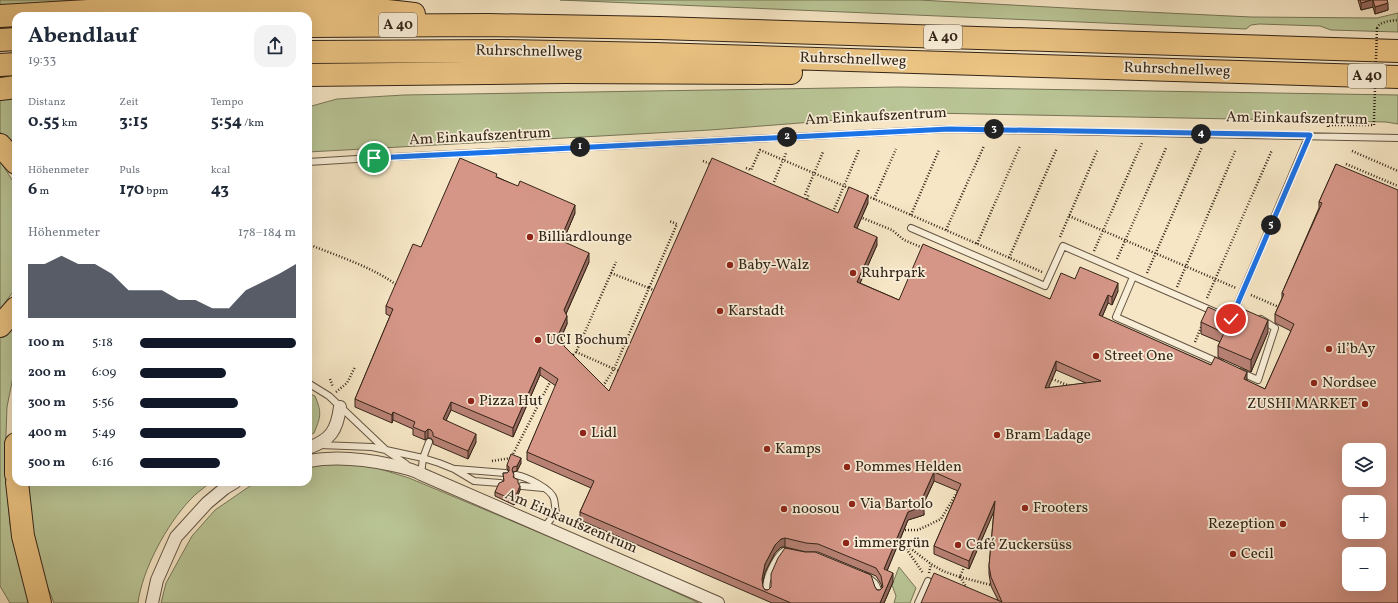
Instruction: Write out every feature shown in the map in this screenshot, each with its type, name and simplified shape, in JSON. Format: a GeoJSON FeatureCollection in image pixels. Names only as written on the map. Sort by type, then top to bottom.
{"type":"FeatureCollection","features":[{"type":"Feature","properties":{"kind":"highway"},"geometry":{"type":"LineString","coordinates":[[104,0],[149,5],[188,7],[391,10],[469,24],[488,25]]}},
{"type":"Feature","properties":{"kind":"highway"},"geometry":{"type":"LineString","coordinates":[[67,12],[188,7]]}},
{"type":"Feature","properties":{"kind":"highway"},"geometry":{"type":"LineString","coordinates":[[0,16],[12,15]]}},
{"type":"Feature","properties":{"kind":"highway","name":"Ruhrschnellweg"},"geometry":{"type":"LineString","coordinates":[[312,26],[488,25],[667,28],[1398,51]]}},
{"type":"Feature","properties":{"kind":"highway"},"geometry":{"type":"LineString","coordinates":[[0,40],[12,39]]}},
{"type":"Feature","properties":{"kind":"highway","name":"Ruhrschnellweg"},"geometry":{"type":"LineString","coordinates":[[312,52],[505,51],[1398,77]]}},
{"type":"Feature","properties":{"kind":"highway"},"geometry":{"type":"LineString","coordinates":[[312,75],[565,72],[792,73],[843,71],[951,63]]}},
{"type":"Feature","properties":{"kind":"highway"},"geometry":{"type":"LineString","coordinates":[[0,65],[12,64]]}},
{"type":"Feature","properties":{"kind":"highway"},"geometry":{"type":"LineString","coordinates":[[312,86],[346,78],[390,73]]}},
{"type":"Feature","properties":{"kind":"highway"},"geometry":{"type":"LineString","coordinates":[[0,88],[12,87]]}},
{"type":"Feature","properties":{"kind":"highway"},"geometry":{"type":"LineString","coordinates":[[0,145],[12,158]]}},
{"type":"Feature","properties":{"kind":"highway"},"geometry":{"type":"LineString","coordinates":[[0,326],[12,312]]}},
{"type":"Feature","properties":{"kind":"highway"},"geometry":{"type":"LineString","coordinates":[[17,486],[24,542],[40,603]]}},
{"type":"Feature","properties":{"kind":"street"},"geometry":{"type":"LineString","coordinates":[[312,446],[330,441],[338,419],[340,407]]}},
{"type":"Feature","properties":{"kind":"street","name":"Am Einkaufszentrum"},"geometry":{"type":"LineString","coordinates":[[312,460],[332,458],[370,460],[417,472],[718,603]]}},
{"type":"Feature","properties":{"kind":"street"},"geometry":{"type":"LineString","coordinates":[[152,603],[157,580],[176,537],[207,503],[228,486]]}},
{"type":"Feature","properties":{"kind":"lane","name":"Am Einkaufszentrum"},"geometry":{"type":"LineString","coordinates":[[312,162],[360,158],[949,129],[1310,135],[1398,138]]}},
{"type":"Feature","properties":{"kind":"lane"},"geometry":{"type":"LineString","coordinates":[[1231,319],[1310,135]]}},
{"type":"Feature","properties":{"kind":"lane"},"geometry":{"type":"LineString","coordinates":[[911,228],[1045,286],[1063,246],[1223,315]]}},
{"type":"Feature","properties":{"kind":"lane"},"geometry":{"type":"LineString","coordinates":[[1133,277],[1116,318],[1224,365]]}},
{"type":"Feature","properties":{"kind":"lane"},"geometry":{"type":"LineString","coordinates":[[1237,305],[1243,309]]}},
{"type":"Feature","properties":{"kind":"lane"},"geometry":{"type":"LineString","coordinates":[[1231,368],[1258,380],[1275,328],[1256,317]]}},
{"type":"Feature","properties":{"kind":"lane","name":"Am Einkaufszentrum"},"geometry":{"type":"LineString","coordinates":[[312,385],[330,396],[387,451],[417,472]]}},
{"type":"Feature","properties":{"kind":"lane"},"geometry":{"type":"LineString","coordinates":[[332,458],[330,441],[372,447],[423,458],[454,469],[474,481],[500,484]]}},
{"type":"Feature","properties":{"kind":"lane"},"geometry":{"type":"LineString","coordinates":[[417,472],[429,442]]}},
{"type":"Feature","properties":{"kind":"lane"},"geometry":{"type":"LineString","coordinates":[[454,469],[505,473]]}},
{"type":"Feature","properties":{"kind":"lane"},"geometry":{"type":"LineString","coordinates":[[516,475],[527,478],[545,488],[554,497],[556,512],[544,528]]}},
{"type":"Feature","properties":{"kind":"lane"},"geometry":{"type":"LineString","coordinates":[[522,486],[545,488]]}},
{"type":"Feature","properties":{"kind":"lane"},"geometry":{"type":"LineString","coordinates":[[766,594],[766,582],[779,553],[784,551],[794,553]]}},
{"type":"Feature","properties":{"kind":"lane"},"geometry":{"type":"LineString","coordinates":[[862,575],[874,580],[878,586],[879,594]]}},
{"type":"Feature","properties":{"kind":"lane"},"geometry":{"type":"LineString","coordinates":[[918,603],[928,581]]}},
{"type":"Feature","properties":{"kind":"path"},"geometry":{"type":"LineString","coordinates":[[1374,119],[1377,28],[1378,25],[1382,23],[1398,20]]}},
{"type":"Feature","properties":{"kind":"path"},"geometry":{"type":"LineString","coordinates":[[1094,252],[1142,143]]}},
{"type":"Feature","properties":{"kind":"path"},"geometry":{"type":"LineString","coordinates":[[946,230],[984,146]]}},
{"type":"Feature","properties":{"kind":"path"},"geometry":{"type":"LineString","coordinates":[[977,244],[1020,146]]}},
{"type":"Feature","properties":{"kind":"path"},"geometry":{"type":"LineString","coordinates":[[1146,275],[1202,147]]}},
{"type":"Feature","properties":{"kind":"path"},"geometry":{"type":"LineString","coordinates":[[1009,258],[1057,148]]}},
{"type":"Feature","properties":{"kind":"path"},"geometry":{"type":"LineString","coordinates":[[1117,262],[1166,148]]}},
{"type":"Feature","properties":{"kind":"path"},"geometry":{"type":"LineString","coordinates":[[874,199],[896,149]]}},
{"type":"Feature","properties":{"kind":"path"},"geometry":{"type":"LineString","coordinates":[[1060,237],[1098,149]]}},
{"type":"Feature","properties":{"kind":"path"},"geometry":{"type":"LineString","coordinates":[[1176,288],[1236,149]]}},
{"type":"Feature","properties":{"kind":"path"},"geometry":{"type":"LineString","coordinates":[[746,168],[751,170],[760,150],[855,191]]}},
{"type":"Feature","properties":{"kind":"path"},"geometry":{"type":"LineString","coordinates":[[836,215],[832,214],[859,150]]}},
{"type":"Feature","properties":{"kind":"path"},"geometry":{"type":"LineString","coordinates":[[910,215],[939,150]]}},
{"type":"Feature","properties":{"kind":"path"},"geometry":{"type":"LineString","coordinates":[[1206,300],[1272,150]]}},
{"type":"Feature","properties":{"kind":"path"},"geometry":{"type":"LineString","coordinates":[[1352,151],[1398,170]]}},
{"type":"Feature","properties":{"kind":"path"},"geometry":{"type":"LineString","coordinates":[[805,194],[823,152]]}},
{"type":"Feature","properties":{"kind":"path"},"geometry":{"type":"LineString","coordinates":[[774,182],[786,153]]}},
{"type":"Feature","properties":{"kind":"path"},"geometry":{"type":"LineString","coordinates":[[703,161],[718,167]]}},
{"type":"Feature","properties":{"kind":"path"},"geometry":{"type":"LineString","coordinates":[[1346,164],[1398,186]]}},
{"type":"Feature","properties":{"kind":"path"},"geometry":{"type":"LineString","coordinates":[[809,194],[806,203],[812,205]]}},
{"type":"Feature","properties":{"kind":"path"},"geometry":{"type":"LineString","coordinates":[[861,194],[1050,275]]}},
{"type":"Feature","properties":{"kind":"path"},"geometry":{"type":"LineString","coordinates":[[857,216],[892,230],[904,240],[928,250]]}},
{"type":"Feature","properties":{"kind":"path"},"geometry":{"type":"LineString","coordinates":[[1069,216],[1281,308]]}},
{"type":"Feature","properties":{"kind":"path"},"geometry":{"type":"LineString","coordinates":[[603,386],[614,369],[677,224],[669,221]]}},
{"type":"Feature","properties":{"kind":"path"},"geometry":{"type":"LineString","coordinates":[[312,246],[390,280],[398,286]]}},
{"type":"Feature","properties":{"kind":"path"},"geometry":{"type":"LineString","coordinates":[[568,359],[576,352],[616,262]]}},
{"type":"Feature","properties":{"kind":"path"},"geometry":{"type":"LineString","coordinates":[[611,273],[657,292]]}},
{"type":"Feature","properties":{"kind":"path"},"geometry":{"type":"LineString","coordinates":[[1191,350],[1203,324]]}},
{"type":"Feature","properties":{"kind":"path"},"geometry":{"type":"LineString","coordinates":[[576,352],[621,372]]}},
{"type":"Feature","properties":{"kind":"path"},"geometry":{"type":"LineString","coordinates":[[330,396],[347,383],[355,367]]}},
{"type":"Feature","properties":{"kind":"path"},"geometry":{"type":"LineString","coordinates":[[330,378],[332,387],[344,395]]}},
{"type":"Feature","properties":{"kind":"path"},"geometry":{"type":"LineString","coordinates":[[1052,378],[1074,388]]}},
{"type":"Feature","properties":{"kind":"path"},"geometry":{"type":"LineString","coordinates":[[489,462],[511,458],[550,382]]}},
{"type":"Feature","properties":{"kind":"path"},"geometry":{"type":"LineString","coordinates":[[898,530],[918,530],[941,519],[958,491]]}},
{"type":"Feature","properties":{"kind":"path"},"geometry":{"type":"LineString","coordinates":[[895,537],[943,572],[991,586]]}},
{"type":"Feature","properties":{"kind":"path"},"geometry":{"type":"LineString","coordinates":[[902,542],[928,581]]}},
{"type":"Feature","properties":{"kind":"path"},"geometry":{"type":"LineString","coordinates":[[928,581],[931,564]]}},
{"type":"Feature","properties":{"kind":"path"},"geometry":{"type":"LineString","coordinates":[[960,577],[964,567]]}},
{"type":"Feature","properties":{"kind":"path"},"geometry":{"type":"LineString","coordinates":[[960,577],[971,593]]}},
{"type":"Feature","properties":{"kind":"green space"},"geometry":{"type":"Polygon","coordinates":[[[0,0],[62,0],[67,1],[0,6],[0,0]]]}},
{"type":"Feature","properties":{"kind":"green space"},"geometry":{"type":"Polygon","coordinates":[[[560,0],[919,0],[1251,17],[1377,18],[1398,13],[1398,32],[1331,30],[1320,26],[1259,24],[1251,25],[1246,29],[560,0]]]}},
{"type":"Feature","properties":{"kind":"green space"},"geometry":{"type":"Polygon","coordinates":[[[899,87],[1398,95],[1398,124],[1386,122],[929,113],[710,130],[312,152],[312,106],[337,99],[404,95],[899,87]]]}},
{"type":"Feature","properties":{"kind":"green space"},"geometry":{"type":"Polygon","coordinates":[[[12,98],[12,144],[0,132],[0,99],[12,98]]]}},
{"type":"Feature","properties":{"kind":"green space"},"geometry":{"type":"Polygon","coordinates":[[[0,161],[12,180],[12,293],[0,309],[0,161]]]}},
{"type":"Feature","properties":{"kind":"green space"},"geometry":{"type":"Polygon","coordinates":[[[12,326],[12,382],[7,407],[5,463],[10,524],[21,572],[32,603],[10,603],[0,586],[0,337],[12,326]]]}},
{"type":"Feature","properties":{"kind":"green space"},"geometry":{"type":"Polygon","coordinates":[[[312,395],[315,396],[320,411],[314,433],[312,434],[312,395]]]}},
{"type":"Feature","properties":{"kind":"green space"},"geometry":{"type":"Polygon","coordinates":[[[341,463],[374,467],[409,478],[603,559],[699,603],[161,603],[166,583],[192,536],[215,510],[250,486],[312,486],[312,466],[341,463]]]}},
{"type":"Feature","properties":{"kind":"green space"},"geometry":{"type":"Polygon","coordinates":[[[26,486],[206,486],[181,510],[164,534],[150,562],[140,590],[138,603],[54,603],[46,583],[27,507],[26,486]]]}},
{"type":"Feature","properties":{"kind":"green space"},"geometry":{"type":"Polygon","coordinates":[[[899,567],[916,588],[910,603],[894,603],[896,596],[892,585],[899,567]]]}},
{"type":"Feature","properties":{"kind":"building"},"geometry":{"type":"Polygon","coordinates":[[[1360,0],[1371,0],[1361,3],[1360,0]]]}},
{"type":"Feature","properties":{"kind":"building"},"geometry":{"type":"Polygon","coordinates":[[[1373,0],[1387,0],[1388,3],[1375,7],[1373,0]]]}},
{"type":"Feature","properties":{"kind":"building","name":"Ruhrpark"},"geometry":{"type":"Polygon","coordinates":[[[460,158],[497,174],[496,177],[518,186],[520,181],[575,205],[560,240],[589,253],[564,310],[567,316],[559,333],[564,346],[609,391],[712,158],[838,213],[849,187],[868,195],[854,227],[877,237],[857,282],[899,300],[923,244],[1050,299],[1061,273],[1075,279],[1080,267],[1118,283],[1112,297],[1108,295],[1099,315],[1211,365],[1215,357],[1247,372],[1244,379],[1265,389],[1294,324],[1275,314],[1284,294],[1282,293],[1322,203],[1319,202],[1336,164],[1398,190],[1398,603],[921,603],[934,573],[1002,602],[991,577],[989,566],[995,501],[969,561],[934,546],[961,484],[934,472],[921,501],[924,506],[908,512],[884,569],[893,573],[880,603],[791,603],[580,512],[594,481],[527,452],[558,379],[540,367],[513,428],[451,402],[443,419],[476,434],[468,451],[433,436],[431,430],[428,429],[425,432],[413,427],[415,422],[393,412],[392,415],[355,399],[393,309],[386,306],[413,244],[421,247],[460,158]],[[1056,361],[1045,388],[1101,381],[1056,361]],[[785,538],[781,539],[775,545],[765,564],[762,579],[765,590],[768,590],[771,587],[771,574],[778,558],[785,548],[805,552],[815,552],[871,575],[877,590],[880,590],[883,587],[881,576],[876,568],[818,544],[785,538]]]}},
{"type":"Feature","properties":{"kind":"building"},"geometry":{"type":"Polygon","coordinates":[[[1236,306],[1268,320],[1251,360],[1218,346],[1224,333],[1201,322],[1208,307],[1231,317],[1236,306]]]}},
{"type":"Feature","properties":{"kind":"building"},"geometry":{"type":"Polygon","coordinates":[[[511,454],[521,458],[517,466],[513,467],[512,470],[514,475],[513,477],[518,480],[520,486],[514,500],[495,492],[499,483],[504,481],[503,473],[507,473],[509,471],[509,467],[507,465],[511,454]]]}},
{"type":"Feature","properties":{"kind":"place","name":"Billiardlounge"},"geometry":{"type":"Point","coordinates":[530,237]}},
{"type":"Feature","properties":{"kind":"place","name":"Baby-Walz"},"geometry":{"type":"Point","coordinates":[730,265]}},
{"type":"Feature","properties":{"kind":"place","name":"Ruhrpark"},"geometry":{"type":"Point","coordinates":[853,273]}},
{"type":"Feature","properties":{"kind":"place","name":"Karstadt"},"geometry":{"type":"Point","coordinates":[720,311]}},
{"type":"Feature","properties":{"kind":"place","name":"UCI Bochum"},"geometry":{"type":"Point","coordinates":[538,340]}},
{"type":"Feature","properties":{"kind":"place","name":"il’bAy"},"geometry":{"type":"Point","coordinates":[1329,349]}},
{"type":"Feature","properties":{"kind":"place","name":"Street One"},"geometry":{"type":"Point","coordinates":[1096,356]}},
{"type":"Feature","properties":{"kind":"place","name":"Nordsee"},"geometry":{"type":"Point","coordinates":[1314,383]}},
{"type":"Feature","properties":{"kind":"place","name":"Pizza Hut"},"geometry":{"type":"Point","coordinates":[471,401]}},
{"type":"Feature","properties":{"kind":"place","name":"ZUSHI MARKET"},"geometry":{"type":"Point","coordinates":[1365,404]}},
{"type":"Feature","properties":{"kind":"place","name":"Lidl"},"geometry":{"type":"Point","coordinates":[583,433]}},
{"type":"Feature","properties":{"kind":"place","name":"Bram Ladage"},"geometry":{"type":"Point","coordinates":[997,435]}},
{"type":"Feature","properties":{"kind":"place","name":"Kamps"},"geometry":{"type":"Point","coordinates":[767,449]}},
{"type":"Feature","properties":{"kind":"place","name":"Pommes Helden"},"geometry":{"type":"Point","coordinates":[847,467]}},
{"type":"Feature","properties":{"kind":"place","name":"Via Bartolo"},"geometry":{"type":"Point","coordinates":[852,504]}},
{"type":"Feature","properties":{"kind":"place","name":"Frooters"},"geometry":{"type":"Point","coordinates":[1025,508]}},
{"type":"Feature","properties":{"kind":"place","name":"noosou"},"geometry":{"type":"Point","coordinates":[784,509]}},
{"type":"Feature","properties":{"kind":"place","name":"Rezeption"},"geometry":{"type":"Point","coordinates":[1283,524]}},
{"type":"Feature","properties":{"kind":"place","name":"immergrün"},"geometry":{"type":"Point","coordinates":[846,543]}},
{"type":"Feature","properties":{"kind":"place","name":"Café Zuckersüss"},"geometry":{"type":"Point","coordinates":[958,545]}},
{"type":"Feature","properties":{"kind":"place","name":"Cecil"},"geometry":{"type":"Point","coordinates":[1233,554]}},
{"type":"Feature","properties":{"kind":"route"},"geometry":{"type":"LineString","coordinates":[[374,158],[949,129],[1310,135],[1231,319]]}}]}
